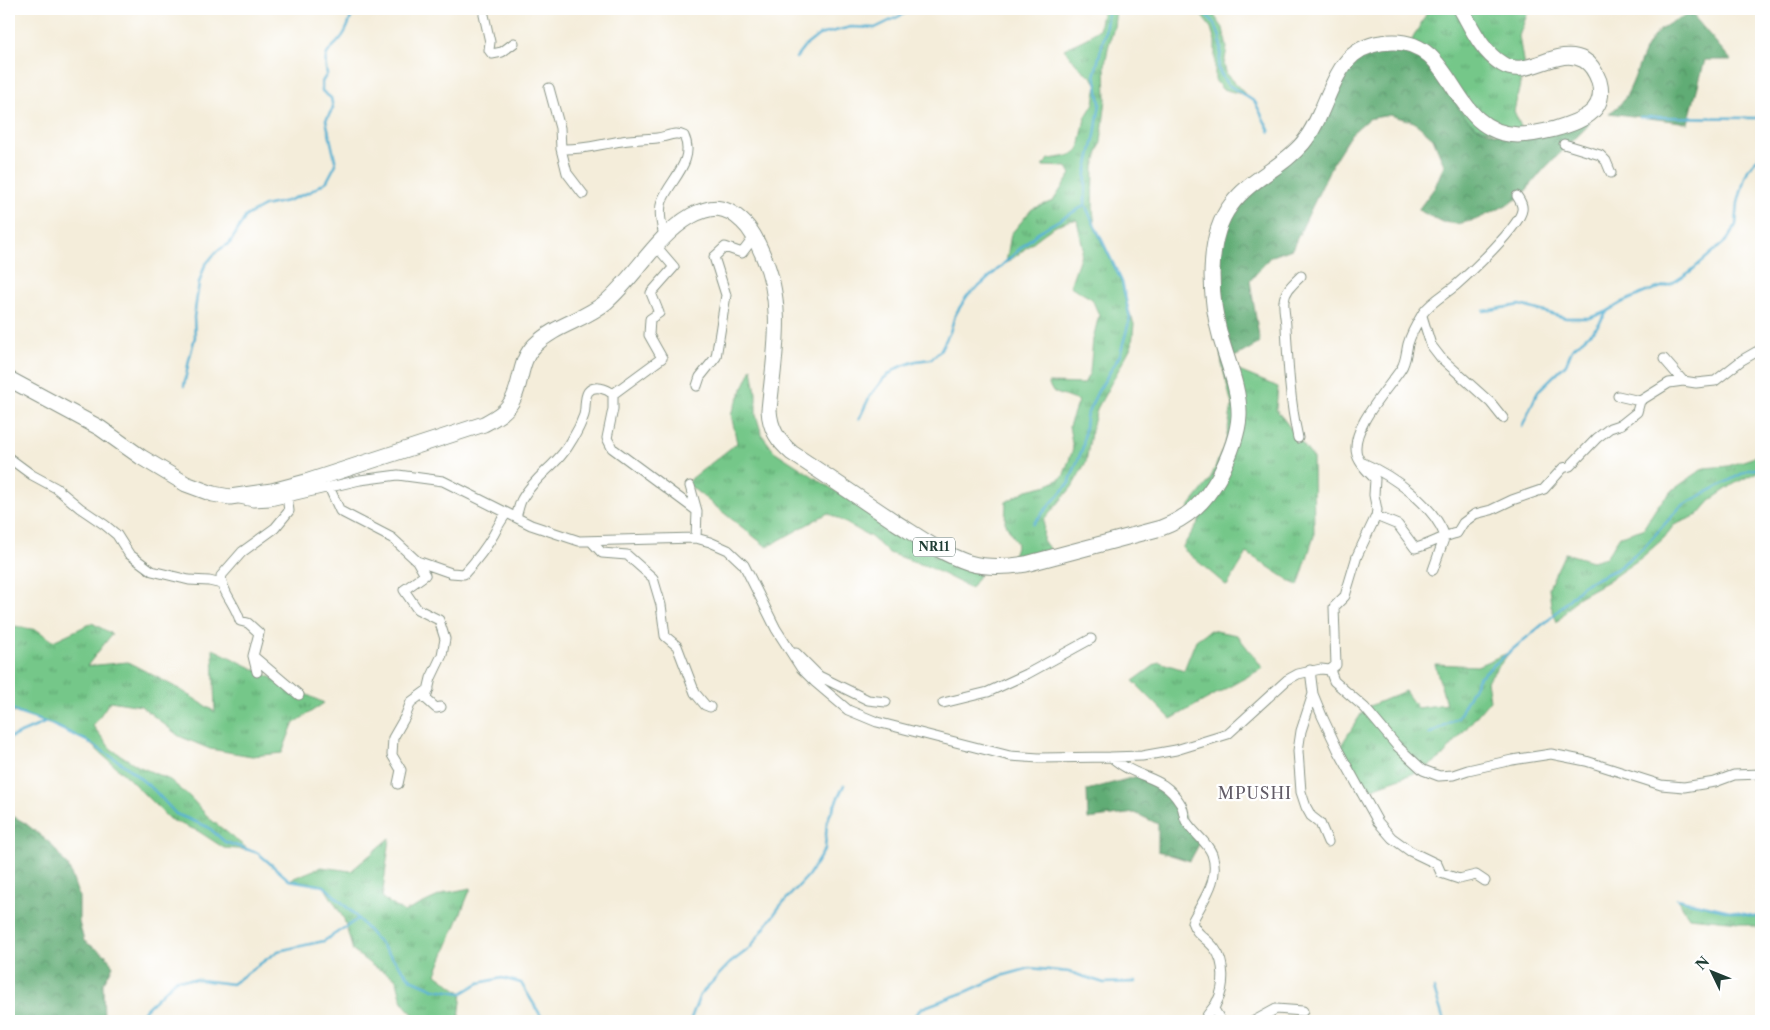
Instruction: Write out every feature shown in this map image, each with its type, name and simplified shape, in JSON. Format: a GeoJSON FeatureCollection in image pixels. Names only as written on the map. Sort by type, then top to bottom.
{"type":"FeatureCollection","features":[{"type":"Feature","properties":{"kind":"highway","name":"NR11"},"geometry":{"type":"LineString","coordinates":[[9,378],[84,418],[141,457],[186,484],[207,492],[230,497],[272,491],[306,482],[484,424],[499,417],[515,396],[522,369],[528,353],[534,345],[546,335],[590,313],[605,303],[660,242],[690,217],[714,208],[725,209],[734,213],[754,236],[768,265],[774,287],[777,321],[769,420],[775,435],[792,454],[936,548],[979,565],[1012,566],[1026,564],[1161,528],[1176,522],[1194,510],[1204,500],[1224,467],[1236,433],[1239,417],[1238,404],[1217,325],[1214,293],[1213,250],[1223,218],[1229,206],[1243,190],[1278,165],[1302,144],[1311,132],[1338,76],[1350,59],[1359,51],[1376,44],[1400,42],[1427,52],[1433,57],[1458,95],[1480,121],[1492,129],[1504,133],[1517,135],[1536,134],[1576,123],[1592,113],[1600,92],[1598,80],[1591,66],[1585,61],[1571,56],[1556,58],[1520,69],[1508,67],[1496,60],[1484,46],[1461,9]]}},
{"type":"Feature","properties":{"kind":"street"},"geometry":{"type":"LineString","coordinates":[[484,14],[490,42],[489,50],[492,54],[502,52],[514,43]]}},
{"type":"Feature","properties":{"kind":"street"},"geometry":{"type":"LineString","coordinates":[[549,88],[560,128],[561,149],[566,173],[583,194]]}},
{"type":"Feature","properties":{"kind":"street"},"geometry":{"type":"LineString","coordinates":[[561,149],[588,149],[623,140],[656,138],[672,134],[684,136],[687,146],[685,160],[662,202],[660,218],[660,242],[674,268],[651,293],[659,313],[650,319],[650,335],[662,358],[613,394]]}},
{"type":"Feature","properties":{"kind":"street"},"geometry":{"type":"LineString","coordinates":[[1564,144],[1600,155],[1606,160],[1610,174]]}},
{"type":"Feature","properties":{"kind":"street"},"geometry":{"type":"LineString","coordinates":[[1330,670],[1336,665],[1334,607],[1346,596],[1357,556],[1377,510],[1374,495],[1375,479],[1360,461],[1356,449],[1359,434],[1380,396],[1402,368],[1408,343],[1415,326],[1422,316],[1438,298],[1454,287],[1490,252],[1519,220],[1523,210],[1518,196]]}},
{"type":"Feature","properties":{"kind":"street"},"geometry":{"type":"LineString","coordinates":[[697,386],[700,377],[716,357],[726,295],[714,257],[725,247],[742,253],[754,236]]}},
{"type":"Feature","properties":{"kind":"street"},"geometry":{"type":"LineString","coordinates":[[1298,438],[1293,417],[1284,301],[1288,290],[1301,276]]}},
{"type":"Feature","properties":{"kind":"street"},"geometry":{"type":"LineString","coordinates":[[1422,316],[1431,345],[1441,358],[1491,403],[1503,418]]}},
{"type":"Feature","properties":{"kind":"street"},"geometry":{"type":"LineString","coordinates":[[1376,516],[1398,525],[1415,548],[1428,545],[1445,536],[1457,533],[1463,523],[1475,514],[1491,510],[1512,500],[1544,489],[1563,468],[1570,466],[1597,438],[1610,428],[1622,424],[1637,412],[1640,401],[1669,383],[1683,380],[1696,383],[1715,381],[1742,360],[1756,352],[1761,352]]}},
{"type":"Feature","properties":{"kind":"street"},"geometry":{"type":"LineString","coordinates":[[1664,359],[1683,380]]}},
{"type":"Feature","properties":{"kind":"street"},"geometry":{"type":"LineString","coordinates":[[417,561],[451,572],[464,574],[494,534],[499,523],[511,515],[534,483],[572,442],[584,415],[588,392],[592,389],[600,388],[608,390],[613,394]]}},
{"type":"Feature","properties":{"kind":"street"},"geometry":{"type":"LineString","coordinates":[[613,394],[613,409],[607,438],[608,442],[620,454],[697,511]]}},
{"type":"Feature","properties":{"kind":"street"},"geometry":{"type":"LineString","coordinates":[[1618,396],[1640,401]]}},
{"type":"Feature","properties":{"kind":"street"},"geometry":{"type":"LineString","coordinates":[[9,458],[32,475],[56,488],[105,525],[117,535],[129,554],[152,571],[189,580],[210,581],[222,584]]}},
{"type":"Feature","properties":{"kind":"street"},"geometry":{"type":"LineString","coordinates":[[1360,461],[1380,470],[1397,482],[1418,499],[1437,520],[1445,536],[1433,570]]}},
{"type":"Feature","properties":{"kind":"street"},"geometry":{"type":"LineString","coordinates":[[230,497],[253,502],[270,501],[379,476],[398,475],[443,481],[511,515],[552,533],[579,541],[696,538],[710,542],[728,550],[744,565],[776,629],[801,668],[848,710],[876,722],[1010,756],[1039,758],[1142,756],[1176,750],[1228,734],[1287,680],[1310,670],[1321,668],[1330,670]]}},
{"type":"Feature","properties":{"kind":"street"},"geometry":{"type":"LineString","coordinates":[[690,486],[697,511],[696,538]]}},
{"type":"Feature","properties":{"kind":"street"},"geometry":{"type":"LineString","coordinates":[[329,487],[340,510],[392,538],[417,561],[425,575],[404,590],[417,609],[439,620],[444,639],[442,655],[431,678],[426,699],[436,708],[441,708]]}},
{"type":"Feature","properties":{"kind":"street"},"geometry":{"type":"LineString","coordinates":[[257,672],[253,656],[259,633],[248,623],[240,621],[222,584],[221,576],[242,552],[275,528],[290,510],[288,496]]}},
{"type":"Feature","properties":{"kind":"street"},"geometry":{"type":"LineString","coordinates":[[591,541],[602,553],[627,556],[653,578],[661,605],[665,636],[677,646],[695,693],[705,705],[710,707]]}},
{"type":"Feature","properties":{"kind":"street"},"geometry":{"type":"LineString","coordinates":[[943,703],[988,692],[1027,674],[1091,639]]}},
{"type":"Feature","properties":{"kind":"street"},"geometry":{"type":"LineString","coordinates":[[788,646],[819,676],[868,700],[886,702]]}},
{"type":"Feature","properties":{"kind":"street"},"geometry":{"type":"LineString","coordinates":[[253,656],[299,695]]}},
{"type":"Feature","properties":{"kind":"street"},"geometry":{"type":"LineString","coordinates":[[1310,670],[1313,694],[1338,750],[1378,822],[1392,838],[1410,851],[1437,864],[1441,873],[1459,879],[1476,876],[1485,881]]}},
{"type":"Feature","properties":{"kind":"street"},"geometry":{"type":"LineString","coordinates":[[1330,670],[1334,681],[1365,708],[1397,746],[1423,770],[1439,776],[1453,775],[1512,760],[1551,754],[1586,761],[1661,785],[1684,787],[1715,782],[1734,775],[1761,774]]}},
{"type":"Feature","properties":{"kind":"street"},"geometry":{"type":"LineString","coordinates":[[398,784],[401,770],[392,755],[393,738],[411,702],[428,689]]}},
{"type":"Feature","properties":{"kind":"street"},"geometry":{"type":"LineString","coordinates":[[1313,694],[1301,731],[1298,750],[1301,792],[1306,807],[1320,823],[1328,842]]}},
{"type":"Feature","properties":{"kind":"street"},"geometry":{"type":"LineString","coordinates":[[1111,757],[1127,768],[1158,781],[1172,790],[1182,805],[1186,820],[1212,854],[1214,873],[1210,892],[1192,922],[1195,931],[1214,948],[1221,962],[1222,982],[1214,1009],[1221,1021]]}},
{"type":"Feature","properties":{"kind":"street"},"geometry":{"type":"LineString","coordinates":[[1204,1021],[1217,1001]]}},
{"type":"Feature","properties":{"kind":"street"},"geometry":{"type":"LineString","coordinates":[[1254,1021],[1276,1009],[1303,1011]]}},
{"type":"Feature","properties":{"kind":"green space"},"geometry":{"type":"Polygon","coordinates":[[[1103,9],[1116,9],[1114,27],[1105,65],[1106,99],[1101,142],[1094,167],[1093,208],[1095,228],[1122,282],[1127,305],[1134,324],[1132,345],[1097,409],[1086,462],[1072,487],[1044,520],[1043,540],[1053,554],[1009,566],[1017,544],[1005,522],[1006,502],[1027,490],[1048,485],[1063,477],[1073,449],[1069,426],[1078,401],[1053,392],[1048,383],[1084,384],[1090,372],[1093,339],[1099,315],[1092,299],[1070,286],[1083,248],[1077,220],[1068,221],[1049,230],[1006,263],[1011,234],[1032,209],[1053,201],[1071,174],[1067,167],[1042,166],[1049,159],[1070,156],[1079,149],[1085,118],[1094,103],[1097,85],[1092,77],[1082,70],[1064,49],[1087,38],[1099,29],[1103,9]]]}},
{"type":"Feature","properties":{"kind":"green space"},"geometry":{"type":"Polygon","coordinates":[[[1188,9],[1206,9],[1213,14],[1223,28],[1227,48],[1224,65],[1227,75],[1246,95],[1222,89],[1215,80],[1215,41],[1211,28],[1198,11],[1188,9]]]}},
{"type":"Feature","properties":{"kind":"green space"},"geometry":{"type":"Polygon","coordinates":[[[1429,9],[1529,9],[1519,36],[1524,67],[1514,111],[1526,138],[1476,127],[1461,114],[1448,92],[1408,47],[1429,9]]]}},
{"type":"Feature","properties":{"kind":"green space"},"geometry":{"type":"Polygon","coordinates":[[[1691,13],[1731,60],[1705,60],[1688,123],[1609,113],[1625,98],[1648,45],[1654,36],[1666,25],[1691,13]]]}},
{"type":"Feature","properties":{"kind":"green space"},"geometry":{"type":"Polygon","coordinates":[[[1365,45],[1426,53],[1462,114],[1476,127],[1496,134],[1591,121],[1544,169],[1519,198],[1475,220],[1457,224],[1442,222],[1418,210],[1435,187],[1444,165],[1433,138],[1414,122],[1390,115],[1368,119],[1351,134],[1335,159],[1292,249],[1270,257],[1250,281],[1260,343],[1222,364],[1209,261],[1239,190],[1289,154],[1365,45]]]}},
{"type":"Feature","properties":{"kind":"green space"},"geometry":{"type":"Polygon","coordinates":[[[1222,364],[1278,387],[1276,409],[1313,458],[1314,536],[1298,586],[1247,553],[1227,586],[1182,548],[1201,518],[1188,508],[1210,480],[1226,441],[1232,405],[1222,364]]]}},
{"type":"Feature","properties":{"kind":"green space"},"geometry":{"type":"Polygon","coordinates":[[[752,368],[756,393],[756,415],[762,435],[774,451],[911,540],[956,566],[980,574],[971,588],[929,567],[889,553],[871,537],[828,513],[767,547],[686,483],[737,443],[731,414],[752,368]]]}},
{"type":"Feature","properties":{"kind":"green space"},"geometry":{"type":"Polygon","coordinates":[[[1761,449],[1761,470],[1734,484],[1712,499],[1698,515],[1674,525],[1664,538],[1641,558],[1606,582],[1577,598],[1557,622],[1551,606],[1549,587],[1565,553],[1592,561],[1606,557],[1620,536],[1643,529],[1658,505],[1674,489],[1704,468],[1728,466],[1752,458],[1761,449]]]}},
{"type":"Feature","properties":{"kind":"green space"},"geometry":{"type":"Polygon","coordinates":[[[92,623],[112,634],[87,666],[128,662],[181,690],[215,712],[213,649],[324,703],[293,724],[282,753],[252,756],[210,749],[179,736],[141,706],[110,701],[93,726],[111,749],[138,766],[170,780],[190,797],[210,819],[249,850],[224,848],[198,831],[169,819],[87,741],[51,724],[18,713],[9,712],[9,625],[37,630],[53,641],[92,623]]]}},
{"type":"Feature","properties":{"kind":"green space"},"geometry":{"type":"Polygon","coordinates":[[[1210,630],[1237,635],[1263,668],[1171,719],[1133,681],[1159,662],[1184,670],[1196,640],[1210,630]]]}},
{"type":"Feature","properties":{"kind":"green space"},"geometry":{"type":"Polygon","coordinates":[[[1510,652],[1487,681],[1490,700],[1442,757],[1423,770],[1361,792],[1338,750],[1365,708],[1405,691],[1417,708],[1446,704],[1435,664],[1477,666],[1510,652]]]}},
{"type":"Feature","properties":{"kind":"green space"},"geometry":{"type":"Polygon","coordinates":[[[1142,775],[1172,790],[1186,820],[1202,839],[1190,861],[1158,851],[1158,824],[1135,813],[1088,819],[1087,790],[1142,775]]]}},
{"type":"Feature","properties":{"kind":"green space"},"geometry":{"type":"Polygon","coordinates":[[[9,814],[25,823],[51,844],[69,868],[79,897],[79,922],[84,941],[106,955],[113,966],[103,984],[104,1021],[9,1021],[9,814]]]}},
{"type":"Feature","properties":{"kind":"green space"},"geometry":{"type":"Polygon","coordinates":[[[390,838],[382,898],[404,912],[445,893],[471,888],[436,974],[462,993],[459,1019],[438,1022],[424,1020],[412,1013],[403,1002],[396,978],[373,966],[353,951],[344,919],[324,886],[289,880],[321,867],[351,871],[390,838]]]}},
{"type":"Feature","properties":{"kind":"green space"},"geometry":{"type":"Polygon","coordinates":[[[1677,899],[1761,918],[1761,929],[1739,922],[1689,917],[1677,899]]]}},
{"type":"Feature","properties":{"kind":"waterway"},"geometry":{"type":"LineString","coordinates":[[184,386],[195,337],[194,317],[199,283],[205,265],[217,251],[230,243],[246,216],[264,206],[287,201],[310,192],[327,181],[336,164],[326,120],[333,108],[331,98],[322,91],[322,82],[327,74],[327,53],[345,32],[354,9]]}},
{"type":"Feature","properties":{"kind":"waterway"},"geometry":{"type":"LineString","coordinates":[[796,58],[805,46],[819,35],[851,27],[875,28],[914,9]]}},
{"type":"Feature","properties":{"kind":"waterway"},"geometry":{"type":"LineString","coordinates":[[1033,524],[1069,483],[1083,447],[1086,417],[1097,393],[1120,355],[1130,318],[1122,282],[1085,205],[1086,173],[1100,103],[1095,73],[1105,33],[1108,9]]}},
{"type":"Feature","properties":{"kind":"waterway"},"geometry":{"type":"LineString","coordinates":[[1201,9],[1213,23],[1220,36],[1221,51],[1218,69],[1227,84],[1255,102],[1270,132]]}},
{"type":"Feature","properties":{"kind":"waterway"},"geometry":{"type":"LineString","coordinates":[[1640,117],[1756,118],[1761,115]]}},
{"type":"Feature","properties":{"kind":"waterway"},"geometry":{"type":"LineString","coordinates":[[1484,311],[1520,305],[1566,318],[1589,318],[1606,312],[1646,292],[1671,284],[1691,271],[1728,239],[1736,225],[1738,203],[1745,177],[1749,168],[1758,158],[1761,149]]}},
{"type":"Feature","properties":{"kind":"waterway"},"geometry":{"type":"LineString","coordinates":[[859,419],[870,396],[883,379],[897,368],[916,361],[931,359],[940,351],[950,332],[955,315],[967,296],[1038,232],[1084,206]]}},
{"type":"Feature","properties":{"kind":"waterway"},"geometry":{"type":"LineString","coordinates":[[1522,427],[1538,391],[1566,364],[1572,349],[1596,328],[1607,312]]}},
{"type":"Feature","properties":{"kind":"waterway"},"geometry":{"type":"LineString","coordinates":[[1429,734],[1458,718],[1478,678],[1554,615],[1583,585],[1617,569],[1644,547],[1681,506],[1749,470],[1761,468]]}},
{"type":"Feature","properties":{"kind":"waterway"},"geometry":{"type":"LineString","coordinates":[[9,706],[18,713],[51,724],[87,741],[123,764],[154,790],[176,814],[208,827],[225,842],[258,853],[289,880],[324,886],[353,913],[411,979],[434,989],[462,993],[479,983],[502,978],[521,983],[544,1021]]}},
{"type":"Feature","properties":{"kind":"waterway"},"geometry":{"type":"LineString","coordinates":[[9,738],[44,723]]}},
{"type":"Feature","properties":{"kind":"waterway"},"geometry":{"type":"LineString","coordinates":[[690,1021],[700,995],[729,964],[750,948],[780,906],[808,876],[825,849],[827,821],[844,785]]}},
{"type":"Feature","properties":{"kind":"waterway"},"geometry":{"type":"LineString","coordinates":[[1677,899],[1761,918]]}},
{"type":"Feature","properties":{"kind":"waterway"},"geometry":{"type":"LineString","coordinates":[[133,1021],[177,979],[232,984],[278,951],[324,941],[358,919]]}},
{"type":"Feature","properties":{"kind":"waterway"},"geometry":{"type":"LineString","coordinates":[[909,1021],[922,1008],[968,991],[1001,976],[1030,968],[1069,972],[1104,983],[1135,982]]}},
{"type":"Feature","properties":{"kind":"waterway"},"geometry":{"type":"LineString","coordinates":[[1434,989],[1444,1021]]}},
{"type":"Feature","properties":{"kind":"district","name":"MPUSHI"},"geometry":{"type":"Point","coordinates":[1255,793]}}]}
